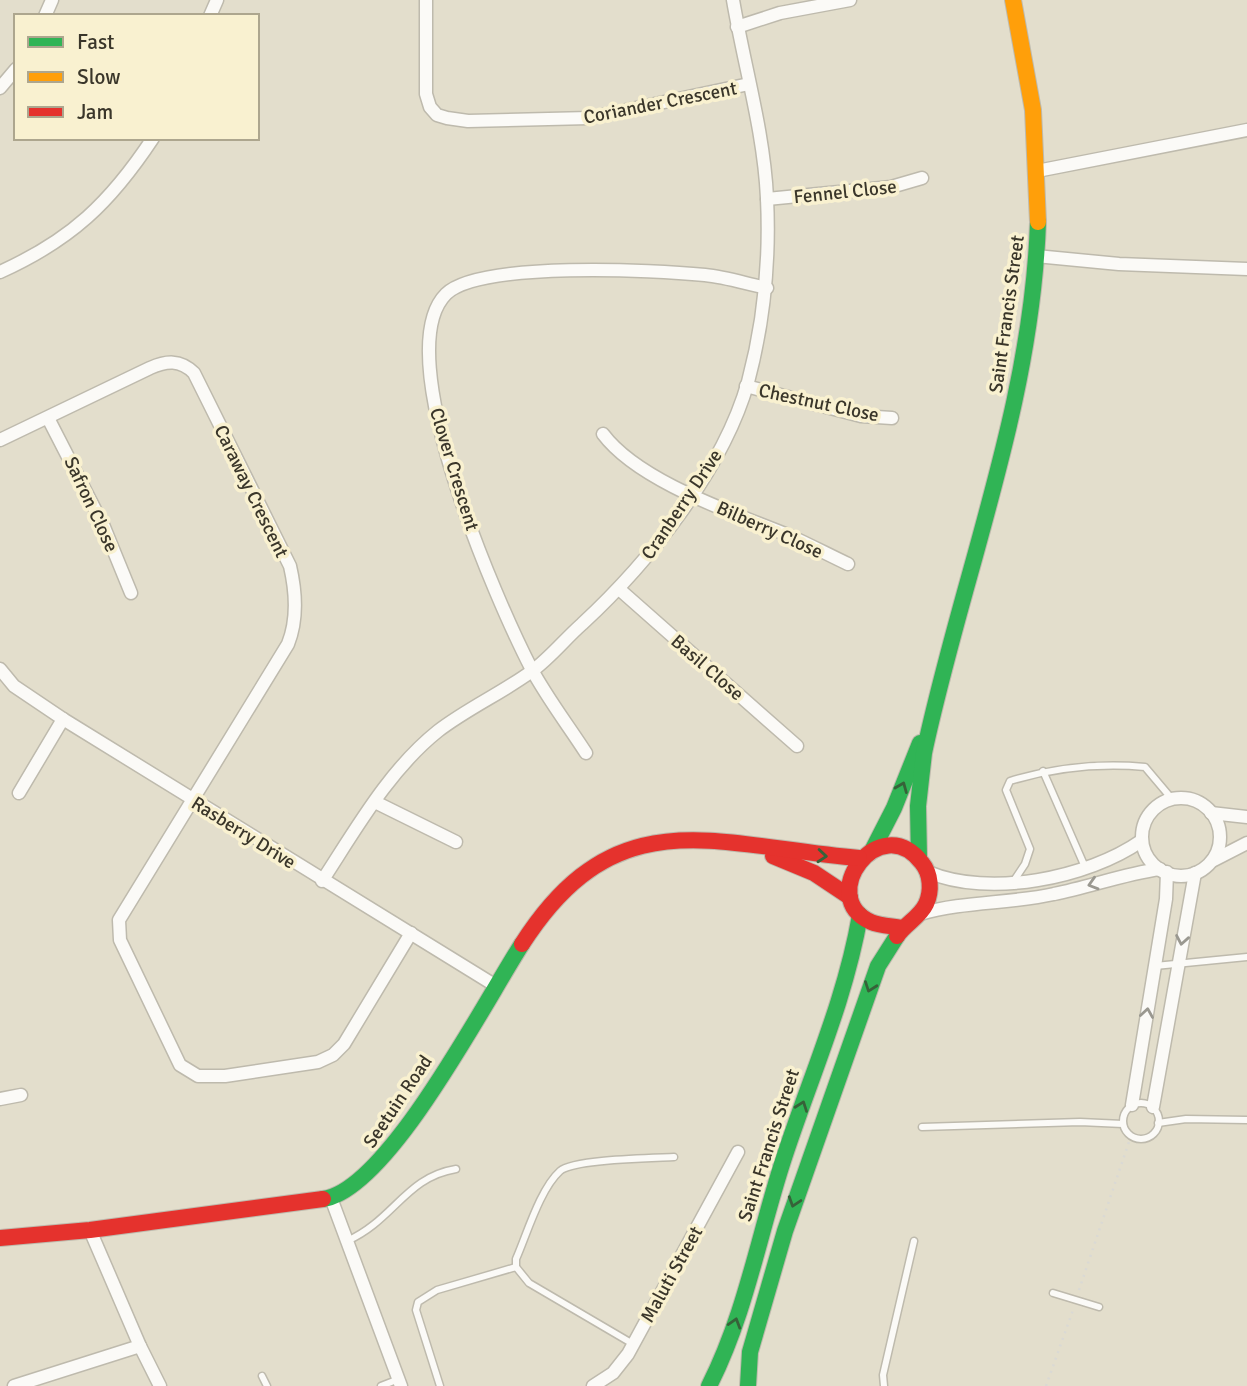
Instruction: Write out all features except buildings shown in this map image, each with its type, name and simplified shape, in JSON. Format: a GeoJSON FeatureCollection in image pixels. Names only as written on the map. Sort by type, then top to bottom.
{"type":"FeatureCollection","features":[{"type":"Feature","properties":{"kind":"street","name":"Coriander Crescent"},"geometry":{"type":"LineString","coordinates":[[426,0],[426,94],[430,107],[437,115],[447,118],[468,121],[589,118],[749,84]]}},
{"type":"Feature","properties":{"kind":"street","name":"Cranberry Drive"},"geometry":{"type":"LineString","coordinates":[[322,881],[395,775],[435,733],[463,712],[533,671],[619,589],[656,547],[717,454],[746,386],[767,288],[767,199],[733,0]]}},
{"type":"Feature","properties":{"kind":"street"},"geometry":{"type":"LineString","coordinates":[[737,27],[780,13],[850,0]]}},
{"type":"Feature","properties":{"kind":"street","name":"Saint Francis Street"},"geometry":{"type":"LineString","coordinates":[[920,914],[930,892],[915,812],[934,708],[1019,389],[1036,257],[1037,171],[1032,106],[1013,0]]}},
{"type":"Feature","properties":{"kind":"street"},"geometry":{"type":"LineString","coordinates":[[0,88],[14,71]]}},
{"type":"Feature","properties":{"kind":"street"},"geometry":{"type":"LineString","coordinates":[[1037,171],[1247,131]]}},
{"type":"Feature","properties":{"kind":"street"},"geometry":{"type":"LineString","coordinates":[[0,272],[43,252],[99,209],[151,140]]}},
{"type":"Feature","properties":{"kind":"street","name":"Fennel Close"},"geometry":{"type":"LineString","coordinates":[[767,199],[891,187],[922,178]]}},
{"type":"Feature","properties":{"kind":"street"},"geometry":{"type":"LineString","coordinates":[[1036,257],[1119,264],[1247,269]]}},
{"type":"Feature","properties":{"kind":"street","name":"Clover Crescent"},"geometry":{"type":"LineString","coordinates":[[586,753],[533,671],[497,596],[440,434],[427,358],[436,308],[444,296],[465,282],[490,277],[594,270],[708,275],[767,288]]}},
{"type":"Feature","properties":{"kind":"street","name":"Caraway Crescent"},"geometry":{"type":"LineString","coordinates":[[0,440],[164,362],[187,366],[194,373],[290,566],[295,589],[294,619],[288,644],[191,799]]}},
{"type":"Feature","properties":{"kind":"street","name":"Chestnut Close"},"geometry":{"type":"LineString","coordinates":[[746,386],[861,416],[892,418]]}},
{"type":"Feature","properties":{"kind":"street","name":"Safron Close"},"geometry":{"type":"LineString","coordinates":[[48,418],[104,527],[131,593]]}},
{"type":"Feature","properties":{"kind":"street","name":"Bilberry Close"},"geometry":{"type":"LineString","coordinates":[[603,434],[614,449],[628,460],[691,495],[848,564]]}},
{"type":"Feature","properties":{"kind":"street","name":"Basil Close"},"geometry":{"type":"LineString","coordinates":[[619,589],[797,746]]}},
{"type":"Feature","properties":{"kind":"street","name":"Rasberry Drive"},"geometry":{"type":"LineString","coordinates":[[0,669],[15,686],[63,719],[496,986]]}},
{"type":"Feature","properties":{"kind":"street","name":"Saint Francis Street"},"geometry":{"type":"LineString","coordinates":[[850,897],[849,876],[894,808],[934,708]]}},
{"type":"Feature","properties":{"kind":"street"},"geometry":{"type":"LineString","coordinates":[[19,793],[63,719]]}},
{"type":"Feature","properties":{"kind":"street"},"geometry":{"type":"LineString","coordinates":[[191,799],[119,920],[117,929],[180,1065],[198,1076],[225,1076],[300,1066],[333,1055],[344,1044],[411,933]]}},
{"type":"Feature","properties":{"kind":"street"},"geometry":{"type":"LineString","coordinates":[[737,843],[816,856],[866,853],[897,846],[951,882],[971,885],[1013,882],[1086,869],[1118,857],[1141,841],[1150,813],[1172,799],[1198,802],[1211,813],[1220,833],[1214,860]]}},
{"type":"Feature","properties":{"kind":"street"},"geometry":{"type":"LineString","coordinates":[[375,802],[456,842]]}},
{"type":"Feature","properties":{"kind":"street"},"geometry":{"type":"LineString","coordinates":[[1211,813],[1247,817]]}},
{"type":"Feature","properties":{"kind":"street","name":"Seetuin Road"},"geometry":{"type":"LineString","coordinates":[[0,1238],[90,1230],[331,1198],[355,1187],[391,1154],[541,913],[556,896],[599,863],[649,842],[691,839],[737,843]]}},
{"type":"Feature","properties":{"kind":"street"},"geometry":{"type":"LineString","coordinates":[[1132,1105],[1166,899],[1163,871],[1150,860],[1141,841]]}},
{"type":"Feature","properties":{"kind":"street"},"geometry":{"type":"LineString","coordinates":[[737,843],[814,873],[850,897],[860,915],[872,924],[903,928]]}},
{"type":"Feature","properties":{"kind":"street"},"geometry":{"type":"LineString","coordinates":[[748,1386],[750,1352],[806,1166],[878,966],[903,928],[920,914],[945,906],[1054,895],[1125,874],[1163,871],[1183,875],[1195,873],[1247,843]]}},
{"type":"Feature","properties":{"kind":"street"},"geometry":{"type":"LineString","coordinates":[[1153,1107],[1195,873]]}},
{"type":"Feature","properties":{"kind":"street","name":"Saint Francis Street"},"geometry":{"type":"LineString","coordinates":[[709,1386],[728,1346],[793,1132],[855,955],[860,915]]}},
{"type":"Feature","properties":{"kind":"street"},"geometry":{"type":"LineString","coordinates":[[1143,1041],[1164,1041]]}},
{"type":"Feature","properties":{"kind":"street"},"geometry":{"type":"LineString","coordinates":[[0,1099],[21,1095]]}},
{"type":"Feature","properties":{"kind":"street","name":"Maluti Street"},"geometry":{"type":"LineString","coordinates":[[593,1386],[613,1373],[633,1344],[738,1152]]}},
{"type":"Feature","properties":{"kind":"street"},"geometry":{"type":"LineString","coordinates":[[331,1198],[400,1382]]}},
{"type":"Feature","properties":{"kind":"street"},"geometry":{"type":"LineString","coordinates":[[90,1230],[160,1386]]}},
{"type":"Feature","properties":{"kind":"street"},"geometry":{"type":"LineString","coordinates":[[14,1386],[140,1346]]}},
{"type":"Feature","properties":{"kind":"lane"},"geometry":{"type":"LineString","coordinates":[[1013,882],[1025,864],[1030,849],[1006,785],[1044,771],[1091,767],[1145,767],[1172,799]]}},
{"type":"Feature","properties":{"kind":"lane"},"geometry":{"type":"LineString","coordinates":[[1044,771],[1086,869]]}},
{"type":"Feature","properties":{"kind":"lane"},"geometry":{"type":"LineString","coordinates":[[1155,966],[1247,957]]}},
{"type":"Feature","properties":{"kind":"lane"},"geometry":{"type":"LineString","coordinates":[[1158,1123],[1153,1107],[1141,1103],[1126,1110],[1123,1124],[1131,1136],[1148,1137],[1158,1123],[1186,1119],[1247,1120]]}},
{"type":"Feature","properties":{"kind":"lane"},"geometry":{"type":"LineString","coordinates":[[922,1127],[1080,1122],[1123,1124]]}},
{"type":"Feature","properties":{"kind":"lane"},"geometry":{"type":"LineString","coordinates":[[633,1344],[529,1283],[516,1267],[516,1259],[541,1199],[560,1171],[607,1161],[674,1157]]}},
{"type":"Feature","properties":{"kind":"lane"},"geometry":{"type":"LineString","coordinates":[[347,1241],[382,1221],[426,1177],[456,1168]]}},
{"type":"Feature","properties":{"kind":"lane"},"geometry":{"type":"LineString","coordinates":[[884,1386],[883,1375],[914,1241]]}},
{"type":"Feature","properties":{"kind":"lane"},"geometry":{"type":"LineString","coordinates":[[440,1386],[416,1310],[420,1298],[516,1267]]}},
{"type":"Feature","properties":{"kind":"lane"},"geometry":{"type":"LineString","coordinates":[[1053,1293],[1099,1307]]}},
{"type":"Feature","properties":{"kind":"lane"},"geometry":{"type":"LineString","coordinates":[[262,1376],[267,1386]]}},
{"type":"Feature","properties":{"kind":"lane"},"geometry":{"type":"LineString","coordinates":[[381,1386],[400,1382]]}},
{"type":"Feature","properties":{"kind":"path"},"geometry":{"type":"LineString","coordinates":[[1046,1386],[1131,1136]]}},
{"type":"Feature","properties":{"kind":"traffic: fast"},"geometry":{"type":"LineString","coordinates":[[919,858],[918,806],[924,753],[1009,424],[1023,358],[1033,290],[1038,222]]}},
{"type":"Feature","properties":{"kind":"traffic: fast"},"geometry":{"type":"LineString","coordinates":[[873,849],[894,808],[920,743]]}},
{"type":"Feature","properties":{"kind":"traffic: fast"},"geometry":{"type":"LineString","coordinates":[[709,1386],[742,1304],[782,1164],[836,1010],[860,915]]}},
{"type":"Feature","properties":{"kind":"traffic: fast"},"geometry":{"type":"LineString","coordinates":[[748,1386],[750,1352],[785,1231],[878,966],[897,936]]}},
{"type":"Feature","properties":{"kind":"traffic: fast"},"geometry":{"type":"LineString","coordinates":[[323,1199],[349,1188],[376,1163],[405,1129],[433,1090],[522,944]]}},
{"type":"Feature","properties":{"kind":"traffic: slow"},"geometry":{"type":"LineString","coordinates":[[1013,0],[1033,110],[1038,222]]}},
{"type":"Feature","properties":{"kind":"traffic: jam"},"geometry":{"type":"LineString","coordinates":[[522,944],[558,897],[594,866],[632,849],[672,841],[714,841],[859,858]]}},
{"type":"Feature","properties":{"kind":"traffic: jam"},"geometry":{"type":"LineString","coordinates":[[897,936],[923,909],[928,899],[930,883],[922,863],[905,849],[888,845],[873,851],[860,862],[851,878],[849,894],[855,910],[871,922],[903,928]]}},
{"type":"Feature","properties":{"kind":"traffic: jam"},"geometry":{"type":"LineString","coordinates":[[773,856],[814,873],[850,897]]}},
{"type":"Feature","properties":{"kind":"traffic: jam"},"geometry":{"type":"LineString","coordinates":[[0,1238],[90,1230],[323,1199]]}}]}
